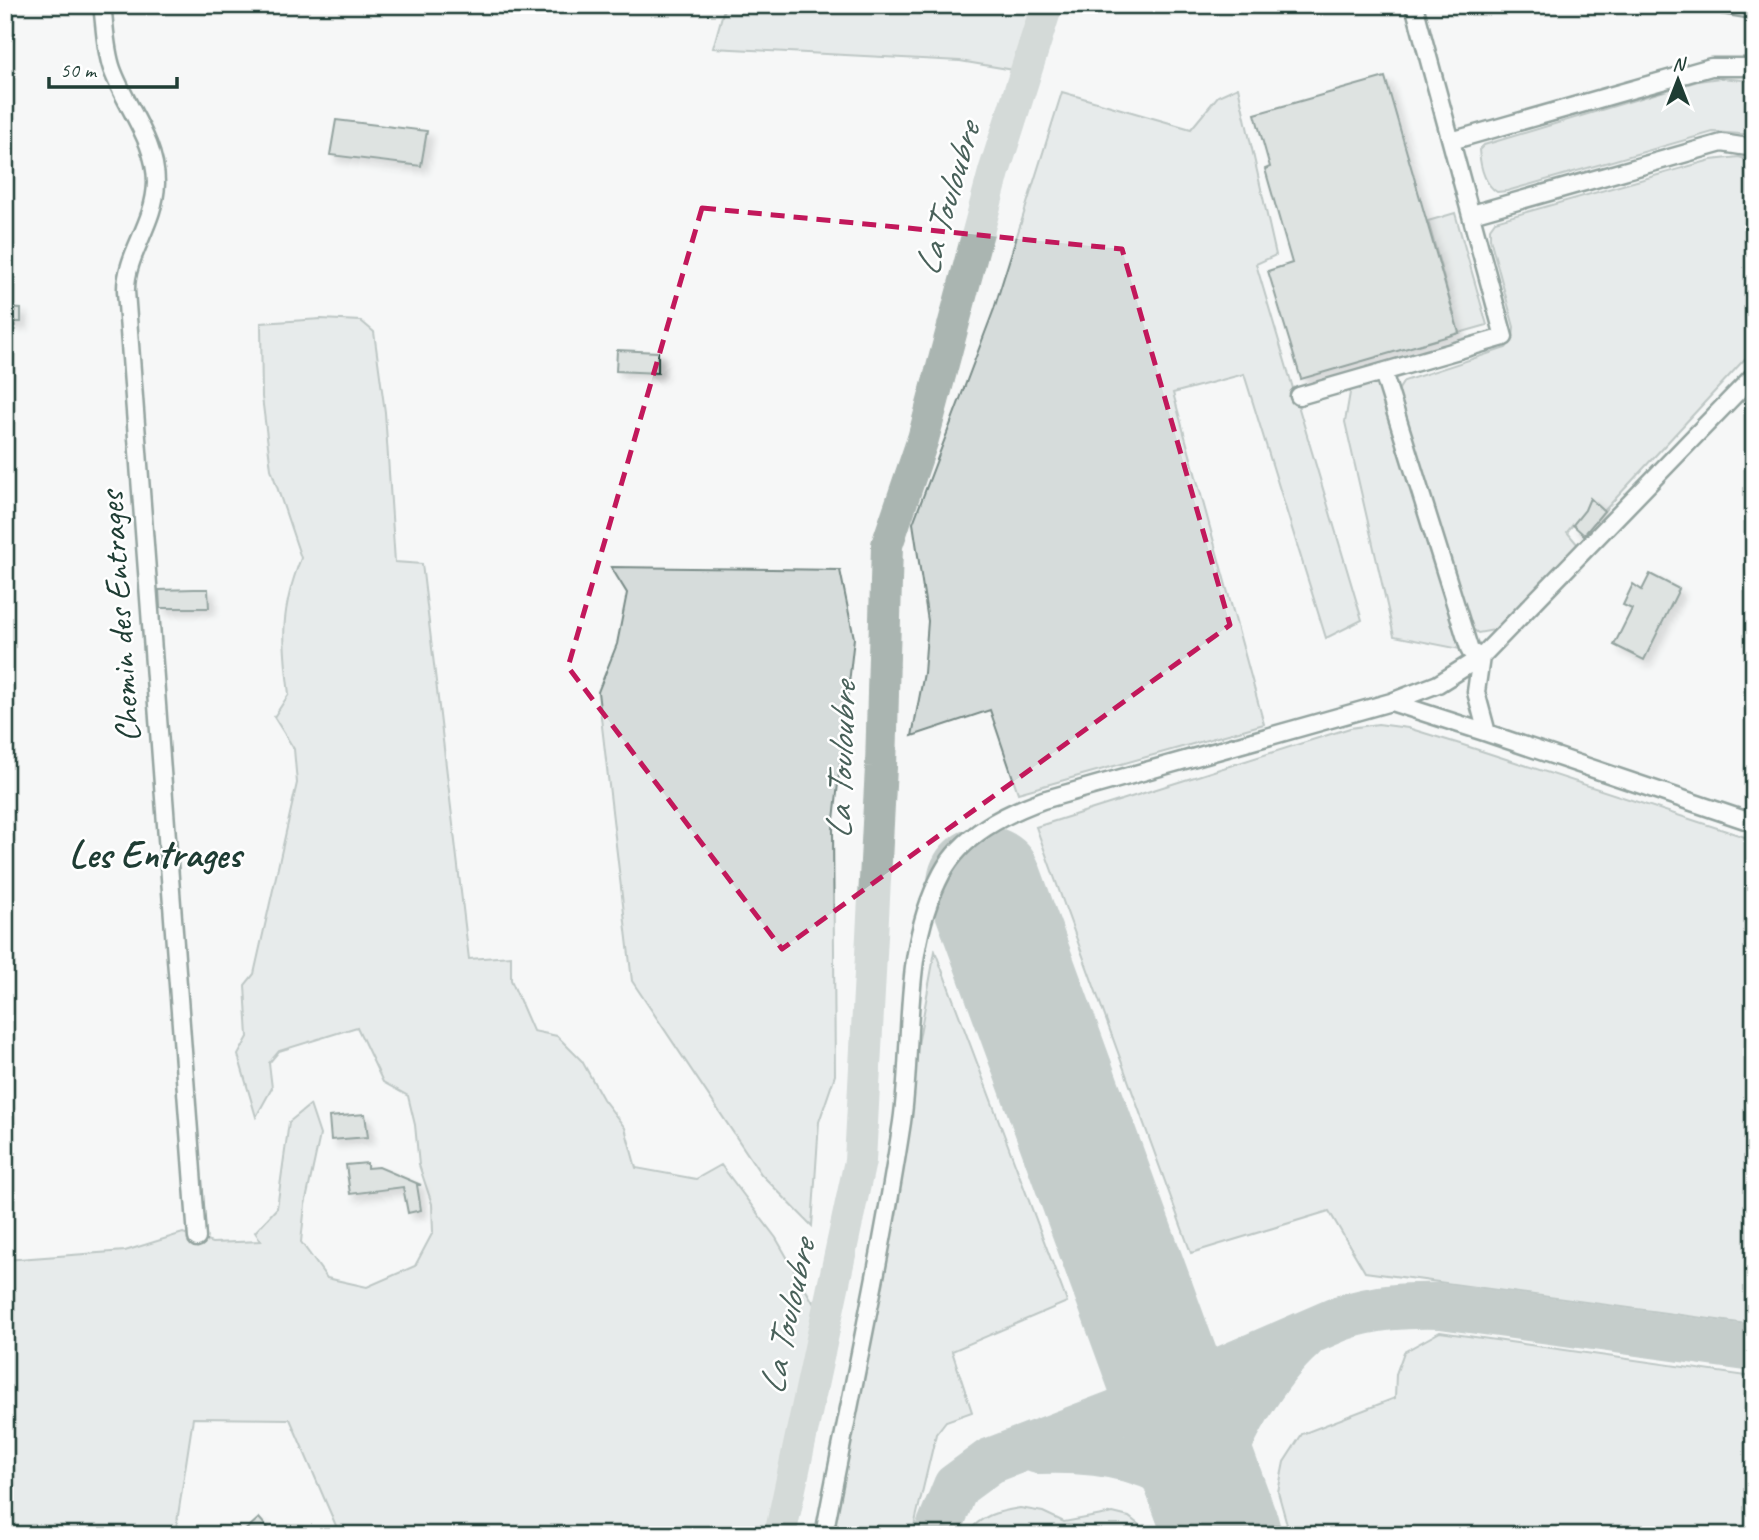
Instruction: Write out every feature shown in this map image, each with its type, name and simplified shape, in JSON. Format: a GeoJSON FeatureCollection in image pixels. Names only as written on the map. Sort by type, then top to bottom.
{"type":"FeatureCollection","features":[{"type":"Feature","properties":{"kind":"street","name":"Chemin des Entrages"},"geometry":{"type":"LineString","coordinates":[[102,5],[111,66],[146,134],[156,181],[153,213],[125,281],[125,291],[197,1238]]}},
{"type":"Feature","properties":{"kind":"street"},"geometry":{"type":"LineString","coordinates":[[1299,396],[1504,337],[1414,5]]}},
{"type":"Feature","properties":{"kind":"street"},"geometry":{"type":"LineString","coordinates":[[1722,5],[1754,10]]}},
{"type":"Feature","properties":{"kind":"street"},"geometry":{"type":"LineString","coordinates":[[1451,142],[1711,67],[1754,67]]}},
{"type":"Feature","properties":{"kind":"street"},"geometry":{"type":"LineString","coordinates":[[1472,214],[1722,144],[1754,148]]}},
{"type":"Feature","properties":{"kind":"street"},"geometry":{"type":"LineString","coordinates":[[1383,372],[1470,651],[1481,657]]}},
{"type":"Feature","properties":{"kind":"street"},"geometry":{"type":"LineString","coordinates":[[824,1535],[902,1120],[911,993],[921,919],[943,870],[972,838],[1003,815],[1043,800],[1391,702],[1438,684],[1481,657],[1754,375]]}},
{"type":"Feature","properties":{"kind":"street"},"geometry":{"type":"LineString","coordinates":[[1481,657],[1476,692],[1487,733]]}},
{"type":"Feature","properties":{"kind":"street"},"geometry":{"type":"LineString","coordinates":[[1391,702],[1754,823]]}},
{"type":"Feature","properties":{"kind":"highlighted area"},"geometry":{"type":"Polygon","coordinates":[[[702,208],[1122,249],[1230,625],[782,949],[568,667],[702,208]]]}},
{"type":"Feature","properties":{"kind":"shaded area"},"geometry":{"type":"Polygon","coordinates":[[[725,5],[1032,5],[1014,70],[960,61],[713,48],[725,5]]]}},
{"type":"Feature","properties":{"kind":"shaded area"},"geometry":{"type":"Polygon","coordinates":[[[1720,78],[1754,81],[1754,135],[1713,132],[1507,191],[1497,192],[1484,173],[1479,150],[1484,145],[1698,81],[1720,78]]]}},
{"type":"Feature","properties":{"kind":"shaded area"},"geometry":{"type":"Polygon","coordinates":[[[1238,87],[1276,255],[1256,264],[1362,620],[1326,638],[1244,374],[1173,393],[1264,724],[1018,793],[990,710],[912,736],[924,673],[928,621],[913,523],[994,309],[1062,92],[1191,129],[1218,96],[1238,87]]]}},
{"type":"Feature","properties":{"kind":"shaded area"},"geometry":{"type":"Polygon","coordinates":[[[1739,157],[1754,162],[1754,349],[1604,511],[1590,499],[1585,510],[1567,532],[1578,545],[1505,628],[1478,633],[1470,627],[1399,389],[1404,381],[1506,348],[1513,339],[1514,327],[1490,238],[1490,228],[1495,221],[1711,160],[1739,157]]]}},
{"type":"Feature","properties":{"kind":"shaded area"},"geometry":{"type":"Polygon","coordinates":[[[1455,213],[1487,325],[1459,333],[1428,221],[1455,213]]]}},
{"type":"Feature","properties":{"kind":"shaded area"},"geometry":{"type":"Polygon","coordinates":[[[321,319],[361,321],[374,332],[385,412],[395,562],[422,564],[469,959],[511,956],[511,980],[533,1031],[557,1036],[582,1061],[603,1099],[625,1128],[636,1168],[696,1179],[721,1165],[776,1238],[815,1306],[777,1504],[764,1535],[340,1535],[290,1419],[193,1418],[175,1535],[5,1535],[5,1260],[125,1251],[183,1233],[212,1243],[261,1241],[255,1232],[277,1208],[289,1122],[310,1105],[320,1135],[305,1205],[301,1242],[327,1278],[367,1287],[415,1266],[433,1232],[432,1204],[419,1165],[415,1125],[408,1096],[383,1082],[357,1027],[279,1051],[269,1063],[272,1088],[256,1117],[238,1055],[248,1037],[245,985],[254,974],[297,783],[294,749],[274,717],[289,694],[284,625],[289,594],[301,558],[271,469],[262,397],[261,323],[321,319]]]}},
{"type":"Feature","properties":{"kind":"shaded area"},"geometry":{"type":"Polygon","coordinates":[[[1383,372],[1470,651],[1394,636],[1345,422],[1352,381],[1383,372]]]}},
{"type":"Feature","properties":{"kind":"shaded area"},"geometry":{"type":"Polygon","coordinates":[[[611,567],[840,570],[854,638],[833,829],[835,1075],[819,1122],[812,1226],[761,1174],[632,981],[598,692],[617,644],[627,593],[611,567]]]}},
{"type":"Feature","properties":{"kind":"shaded area"},"geometry":{"type":"Polygon","coordinates":[[[1378,724],[1408,728],[1460,744],[1754,840],[1754,1325],[1365,1272],[1329,1211],[1191,1253],[1036,827],[1350,728],[1378,724]]]}},
{"type":"Feature","properties":{"kind":"shaded area"},"geometry":{"type":"Polygon","coordinates":[[[935,951],[1067,1302],[952,1351],[972,1412],[946,1421],[936,1434],[912,1535],[829,1535],[935,951]]]}},
{"type":"Feature","properties":{"kind":"shaded area"},"geometry":{"type":"Polygon","coordinates":[[[1440,1332],[1754,1377],[1754,1535],[1290,1535],[1278,1492],[1284,1462],[1302,1434],[1395,1398],[1396,1374],[1404,1352],[1440,1332]]]}},
{"type":"Feature","properties":{"kind":"shaded area"},"geometry":{"type":"Polygon","coordinates":[[[1020,1508],[1043,1512],[1064,1522],[1113,1513],[1129,1517],[1152,1535],[966,1535],[977,1523],[990,1515],[1020,1508]]]}},
{"type":"Feature","properties":{"kind":"building"},"geometry":{"type":"Polygon","coordinates":[[[1385,77],[1459,333],[1301,379],[1268,271],[1292,263],[1265,169],[1270,167],[1255,114],[1385,77]]]}},
{"type":"Feature","properties":{"kind":"building"},"geometry":{"type":"Polygon","coordinates":[[[336,120],[427,131],[421,166],[330,155],[336,120]]]}},
{"type":"Feature","properties":{"kind":"building"},"geometry":{"type":"Polygon","coordinates":[[[5,308],[21,309],[21,322],[5,322],[5,308]]]}},
{"type":"Feature","properties":{"kind":"building"},"geometry":{"type":"Polygon","coordinates":[[[617,350],[658,352],[658,373],[616,371],[617,350]]]}},
{"type":"Feature","properties":{"kind":"building"},"geometry":{"type":"Polygon","coordinates":[[[1590,498],[1604,511],[1584,535],[1573,525],[1585,510],[1590,498]]]}},
{"type":"Feature","properties":{"kind":"building"},"geometry":{"type":"Polygon","coordinates":[[[1650,574],[1679,589],[1644,660],[1614,645],[1632,609],[1623,605],[1633,584],[1642,590],[1650,574]]]}},
{"type":"Feature","properties":{"kind":"building"},"geometry":{"type":"Polygon","coordinates":[[[208,589],[209,608],[160,608],[159,590],[208,589]]]}},
{"type":"Feature","properties":{"kind":"building"},"geometry":{"type":"Polygon","coordinates":[[[365,1114],[368,1137],[331,1140],[329,1117],[365,1114]]]}},
{"type":"Feature","properties":{"kind":"building"},"geometry":{"type":"Polygon","coordinates":[[[367,1163],[367,1168],[379,1167],[421,1185],[417,1185],[421,1210],[408,1213],[403,1187],[350,1194],[346,1165],[367,1163]]]}},
{"type":"Feature","properties":{"kind":"building"},"geometry":{"type":"Polygon","coordinates":[[[259,1518],[274,1535],[240,1535],[259,1518]]]}},
{"type":"Feature","properties":{"kind":"waterway","name":"La Touloubre"},"geometry":{"type":"LineString","coordinates":[[780,1535],[860,1161],[881,767],[887,545],[923,439],[994,172],[1047,5]]}},
{"type":"Feature","properties":{"kind":"taxiway"},"geometry":{"type":"LineString","coordinates":[[936,1535],[956,1486],[990,1461],[1170,1392],[1341,1318],[1366,1311],[1403,1306],[1441,1306],[1754,1349]]}},
{"type":"Feature","properties":{"kind":"taxiway"},"geometry":{"type":"LineString","coordinates":[[1220,1526],[1217,1488],[1227,1449],[1262,1387],[1303,1338]]}},
{"type":"Feature","properties":{"kind":"taxiway"},"geometry":{"type":"LineString","coordinates":[[1038,1451],[1097,1453],[1117,1456],[1155,1468],[1188,1489],[1220,1526]]}},
{"type":"Feature","properties":{"kind":"runway"},"geometry":{"type":"LineString","coordinates":[[985,884],[1223,1535]]}},
{"type":"Feature","properties":{"kind":"district","name":"Les Entrages"},"geometry":{"type":"Point","coordinates":[155,854]}}]}
